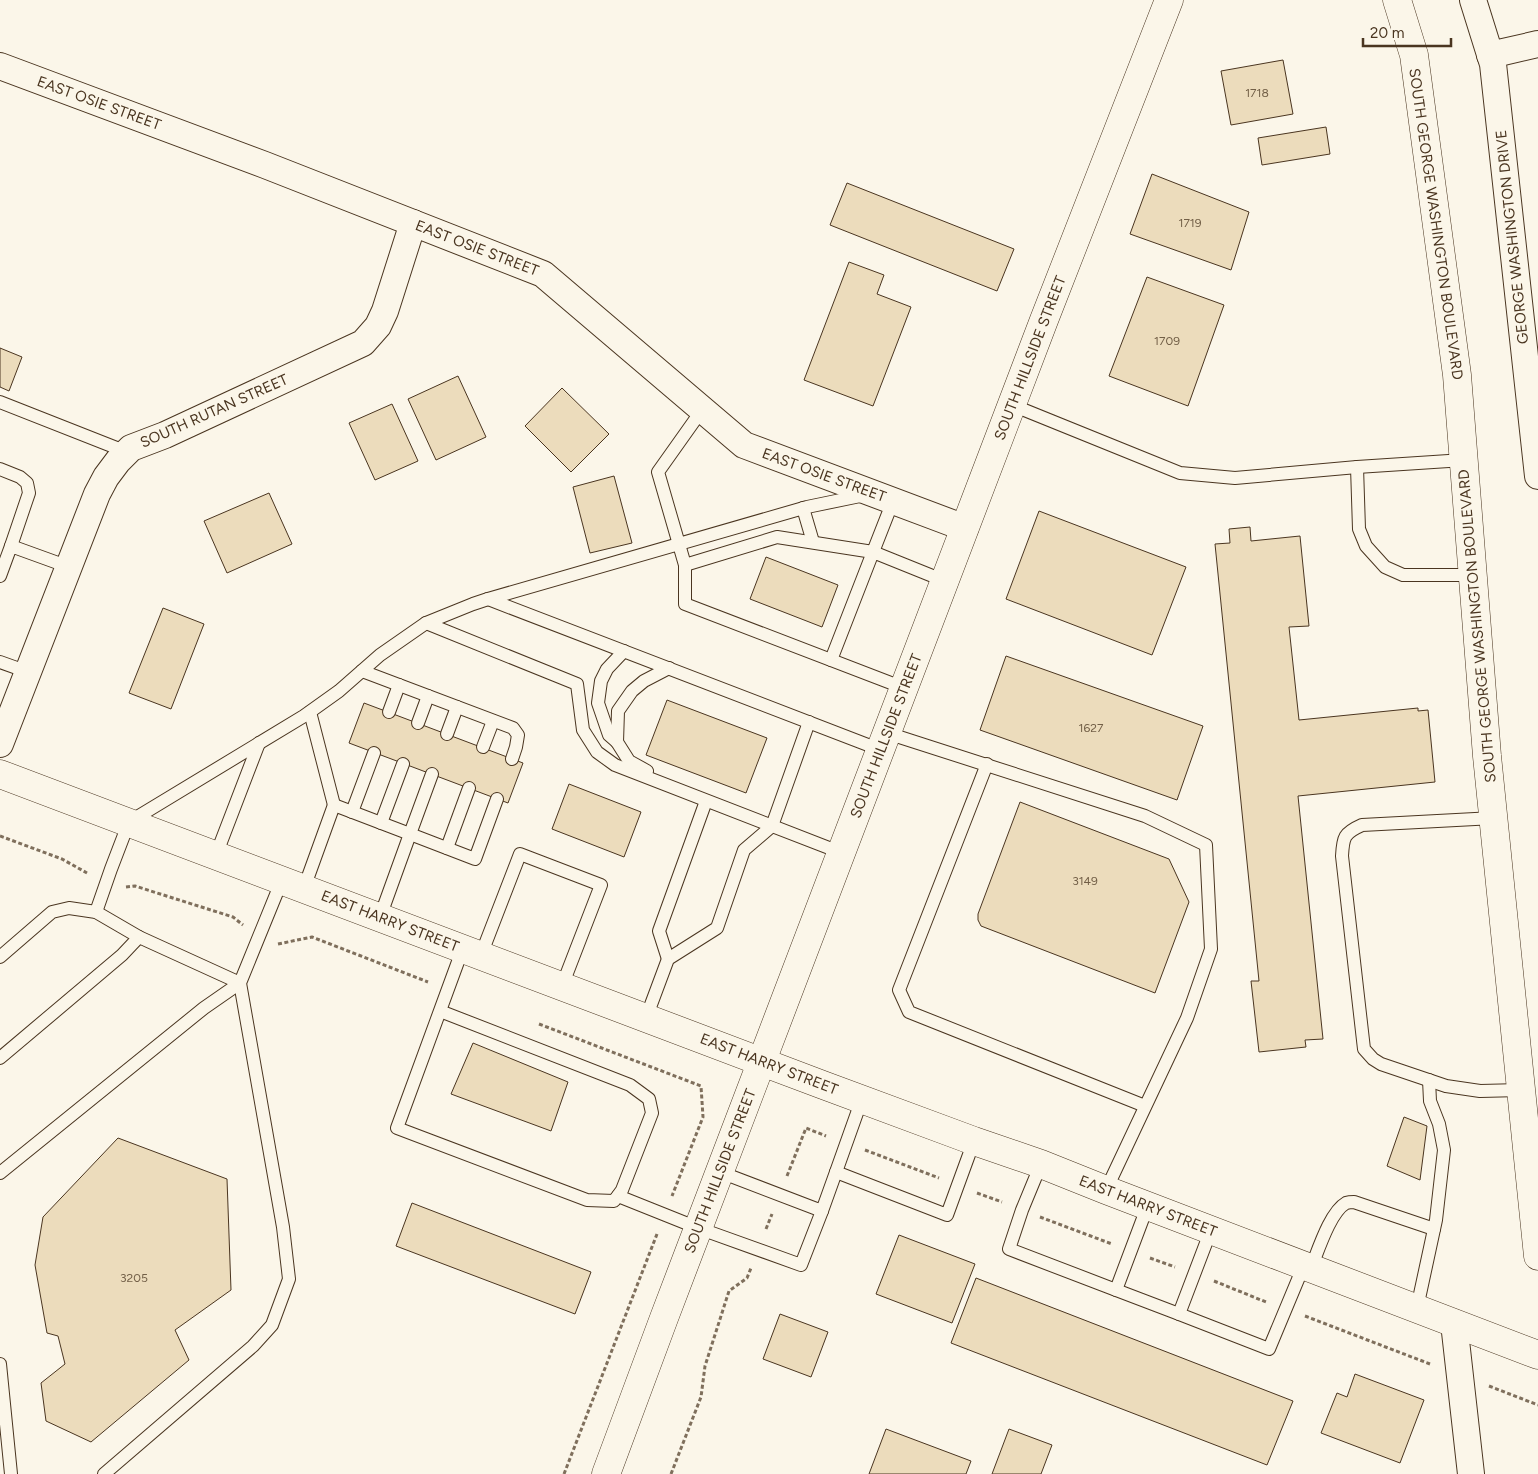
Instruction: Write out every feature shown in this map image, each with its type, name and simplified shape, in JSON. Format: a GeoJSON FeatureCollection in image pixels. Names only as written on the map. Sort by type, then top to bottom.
{"type":"FeatureCollection","features":[{"type":"Feature","properties":{"kind":"main road","name":"SOUTH HILLSIDE STREET"},"geometry":{"type":"LineString","coordinates":[[606,1474],[965,528],[1169,0]]}},
{"type":"Feature","properties":{"kind":"main road","name":"SOUTH GEORGE WASHINGTON BOULEVARD"},"geometry":{"type":"LineString","coordinates":[[1397,0],[1414,55],[1457,375],[1487,756],[1538,1256]]}},
{"type":"Feature","properties":{"kind":"main road","name":"EAST HARRY STREET"},"geometry":{"type":"LineString","coordinates":[[0,774],[762,1062],[1041,1164],[1538,1355]]}},
{"type":"Feature","properties":{"kind":"street","name":"GEORGE WASHINGTON DRIVE"},"geometry":{"type":"LineString","coordinates":[[1473,0],[1493,64],[1535,426],[1538,476]]}},
{"type":"Feature","properties":{"kind":"street"},"geometry":{"type":"LineString","coordinates":[[1490,55],[1538,44]]}},
{"type":"Feature","properties":{"kind":"street","name":"EAST OSIE STREET"},"geometry":{"type":"LineString","coordinates":[[0,66],[265,165],[543,274],[744,445],[965,528]]}},
{"type":"Feature","properties":{"kind":"street","name":"SOUTH RUTAN STREET"},"geometry":{"type":"LineString","coordinates":[[0,744],[97,494],[106,477],[118,461],[131,448],[165,435],[363,343],[378,326],[385,311],[412,223]]}},
{"type":"Feature","properties":{"kind":"street"},"geometry":{"type":"LineString","coordinates":[[1454,1322],[1471,1474]]}},
{"type":"Feature","properties":{"kind":"lane"},"geometry":{"type":"LineString","coordinates":[[0,402],[127,452]]}},
{"type":"Feature","properties":{"kind":"lane"},"geometry":{"type":"LineString","coordinates":[[1012,405],[1180,473],[1235,478],[1464,460]]}},
{"type":"Feature","properties":{"kind":"lane"},"geometry":{"type":"LineString","coordinates":[[702,410],[658,472],[686,566],[685,604],[904,688]]}},
{"type":"Feature","properties":{"kind":"lane"},"geometry":{"type":"LineString","coordinates":[[1357,467],[1359,529],[1366,546],[1385,567],[1403,575],[1473,575]]}},
{"type":"Feature","properties":{"kind":"lane"},"geometry":{"type":"LineString","coordinates":[[0,469],[20,477],[27,483],[29,493],[0,576]]}},
{"type":"Feature","properties":{"kind":"lane"},"geometry":{"type":"LineString","coordinates":[[96,912],[129,822],[310,712],[339,691],[380,654],[426,623],[488,599],[803,508],[883,497],[873,552],[831,660]]}},
{"type":"Feature","properties":{"kind":"lane"},"geometry":{"type":"LineString","coordinates":[[803,508],[812,542]]}},
{"type":"Feature","properties":{"kind":"lane"},"geometry":{"type":"LineString","coordinates":[[686,566],[778,537],[873,552],[945,581]]}},
{"type":"Feature","properties":{"kind":"lane"},"geometry":{"type":"LineString","coordinates":[[11,546],[69,567]]}},
{"type":"Feature","properties":{"kind":"lane"},"geometry":{"type":"LineString","coordinates":[[488,599],[809,722],[987,764],[1145,816],[1206,845],[1211,949],[1186,1018],[1106,1190]]}},
{"type":"Feature","properties":{"kind":"lane"},"geometry":{"type":"LineString","coordinates":[[426,623],[577,684],[583,730],[597,752],[615,765],[842,853]]}},
{"type":"Feature","properties":{"kind":"lane"},"geometry":{"type":"LineString","coordinates":[[624,651],[607,669],[600,680],[598,703],[609,734],[617,742],[629,761],[686,793]]}},
{"type":"Feature","properties":{"kind":"lane"},"geometry":{"type":"LineString","coordinates":[[0,662],[28,672]]}},
{"type":"Feature","properties":{"kind":"lane"},"geometry":{"type":"LineString","coordinates":[[617,742],[618,711],[632,692],[644,681],[669,668]]}},
{"type":"Feature","properties":{"kind":"lane"},"geometry":{"type":"LineString","coordinates":[[362,671],[513,728],[518,735],[512,759]]}},
{"type":"Feature","properties":{"kind":"lane"},"geometry":{"type":"LineString","coordinates":[[389,712],[399,685]]}},
{"type":"Feature","properties":{"kind":"lane"},"geometry":{"type":"LineString","coordinates":[[418,723],[428,696]]}},
{"type":"Feature","properties":{"kind":"lane"},"geometry":{"type":"LineString","coordinates":[[447,734],[457,707]]}},
{"type":"Feature","properties":{"kind":"lane"},"geometry":{"type":"LineString","coordinates":[[104,1474],[253,1346],[272,1325],[289,1279],[283,1227],[240,983],[258,938],[293,884],[334,805],[310,712]]}},
{"type":"Feature","properties":{"kind":"lane"},"geometry":{"type":"LineString","coordinates":[[483,748],[493,720]]}},
{"type":"Feature","properties":{"kind":"lane"},"geometry":{"type":"LineString","coordinates":[[646,1018],[668,959],[717,928],[744,850],[772,826],[809,722]]}},
{"type":"Feature","properties":{"kind":"lane"},"geometry":{"type":"LineString","coordinates":[[216,855],[259,743]]}},
{"type":"Feature","properties":{"kind":"lane"},"geometry":{"type":"LineString","coordinates":[[352,812],[374,753]]}},
{"type":"Feature","properties":{"kind":"lane"},"geometry":{"type":"LineString","coordinates":[[381,823],[403,764]]}},
{"type":"Feature","properties":{"kind":"lane"},"geometry":{"type":"LineString","coordinates":[[987,764],[899,990],[909,1012],[1145,1106]]}},
{"type":"Feature","properties":{"kind":"lane"},"geometry":{"type":"LineString","coordinates":[[380,917],[432,774]]}},
{"type":"Feature","properties":{"kind":"lane"},"geometry":{"type":"LineString","coordinates":[[447,848],[468,788]]}},
{"type":"Feature","properties":{"kind":"lane"},"geometry":{"type":"LineString","coordinates":[[334,805],[475,859],[497,799]]}},
{"type":"Feature","properties":{"kind":"lane"},"geometry":{"type":"LineString","coordinates":[[668,959],[659,931],[706,801]]}},
{"type":"Feature","properties":{"kind":"lane"},"geometry":{"type":"LineString","coordinates":[[1494,818],[1362,825],[1350,830],[1343,842],[1342,856],[1364,1048],[1373,1059],[1381,1064],[1446,1086],[1480,1091],[1521,1090]]}},
{"type":"Feature","properties":{"kind":"lane"},"geometry":{"type":"LineString","coordinates":[[440,1011],[630,1085],[649,1099],[652,1113],[622,1190],[614,1201],[587,1200],[397,1128],[448,989],[472,952],[520,854],[601,885],[562,986]]}},
{"type":"Feature","properties":{"kind":"lane"},"geometry":{"type":"LineString","coordinates":[[0,957],[52,912],[69,908],[96,912],[139,937],[240,983]]}},
{"type":"Feature","properties":{"kind":"lane"},"geometry":{"type":"LineString","coordinates":[[0,1058],[122,955],[139,937]]}},
{"type":"Feature","properties":{"kind":"lane"},"geometry":{"type":"LineString","coordinates":[[0,1173],[204,1008],[240,983]]}},
{"type":"Feature","properties":{"kind":"lane"},"geometry":{"type":"LineString","coordinates":[[1417,1308],[1434,1230],[1444,1150],[1439,1124],[1430,1101],[1429,1080]]}},
{"type":"Feature","properties":{"kind":"lane"},"geometry":{"type":"LineString","coordinates":[[618,1196],[698,1228],[801,1265],[862,1099]]}},
{"type":"Feature","properties":{"kind":"lane"},"geometry":{"type":"LineString","coordinates":[[836,1172],[947,1215],[974,1141]]}},
{"type":"Feature","properties":{"kind":"lane"},"geometry":{"type":"LineString","coordinates":[[1041,1164],[1022,1210],[1009,1249],[1268,1349],[1285,1309],[1328,1225],[1346,1204],[1354,1202],[1434,1230]]}},
{"type":"Feature","properties":{"kind":"lane"},"geometry":{"type":"LineString","coordinates":[[720,1172],[822,1211]]}},
{"type":"Feature","properties":{"kind":"lane"},"geometry":{"type":"LineString","coordinates":[[1116,1290],[1148,1206]]}},
{"type":"Feature","properties":{"kind":"lane"},"geometry":{"type":"LineString","coordinates":[[1179,1314],[1196,1274],[1211,1230]]}},
{"type":"Feature","properties":{"kind":"lane"},"geometry":{"type":"LineString","coordinates":[[0,1364],[11,1474]]}},
{"type":"Feature","properties":{"kind":"path"},"geometry":{"type":"LineString","coordinates":[[0,836],[62,859],[112,888],[134,886],[233,917],[269,947],[292,940],[312,937],[448,989]]}},
{"type":"Feature","properties":{"kind":"path"},"geometry":{"type":"LineString","coordinates":[[539,1024],[701,1086],[702,1118],[564,1474]]}},
{"type":"Feature","properties":{"kind":"path"},"geometry":{"type":"LineString","coordinates":[[671,1474],[701,1397],[705,1366],[729,1291],[747,1278],[806,1128],[1196,1274],[1437,1367]]}},
{"type":"Feature","properties":{"kind":"building"},"geometry":{"type":"Polygon","coordinates":[[[1283,60],[1293,114],[1231,125],[1221,71],[1283,60]]]}},
{"type":"Feature","properties":{"kind":"building"},"geometry":{"type":"Polygon","coordinates":[[[1326,127],[1330,154],[1262,165],[1258,138],[1326,127]]]}},
{"type":"Feature","properties":{"kind":"building"},"geometry":{"type":"Polygon","coordinates":[[[1152,174],[1249,212],[1231,270],[1130,234],[1152,174]]]}},
{"type":"Feature","properties":{"kind":"building"},"geometry":{"type":"Polygon","coordinates":[[[847,183],[1014,249],[997,291],[830,225],[847,183]]]}},
{"type":"Feature","properties":{"kind":"building"},"geometry":{"type":"Polygon","coordinates":[[[849,262],[884,275],[877,294],[911,307],[873,406],[804,380],[849,262]]]}},
{"type":"Feature","properties":{"kind":"building"},"geometry":{"type":"Polygon","coordinates":[[[1147,277],[1224,305],[1188,406],[1109,376],[1147,277]]]}},
{"type":"Feature","properties":{"kind":"building"},"geometry":{"type":"Polygon","coordinates":[[[0,348],[22,357],[9,391],[0,387],[0,348]]]}},
{"type":"Feature","properties":{"kind":"building"},"geometry":{"type":"Polygon","coordinates":[[[458,376],[486,437],[436,460],[408,399],[458,376]]]}},
{"type":"Feature","properties":{"kind":"building"},"geometry":{"type":"Polygon","coordinates":[[[562,388],[609,434],[571,472],[525,426],[562,388]]]}},
{"type":"Feature","properties":{"kind":"building"},"geometry":{"type":"Polygon","coordinates":[[[392,404],[418,461],[375,480],[349,423],[392,404]]]}},
{"type":"Feature","properties":{"kind":"building"},"geometry":{"type":"Polygon","coordinates":[[[614,476],[632,543],[590,553],[573,487],[614,476]]]}},
{"type":"Feature","properties":{"kind":"building"},"geometry":{"type":"Polygon","coordinates":[[[269,493],[292,544],[227,573],[204,521],[269,493]]]}},
{"type":"Feature","properties":{"kind":"building"},"geometry":{"type":"Polygon","coordinates":[[[1039,511],[1186,567],[1152,655],[1006,599],[1039,511]]]}},
{"type":"Feature","properties":{"kind":"building"},"geometry":{"type":"Polygon","coordinates":[[[1250,527],[1251,541],[1300,536],[1309,626],[1289,627],[1299,720],[1418,708],[1418,711],[1428,710],[1435,782],[1298,796],[1323,1039],[1305,1040],[1306,1047],[1259,1052],[1251,981],[1259,981],[1215,544],[1230,543],[1229,529],[1250,527]]]}},
{"type":"Feature","properties":{"kind":"building"},"geometry":{"type":"Polygon","coordinates":[[[766,557],[838,585],[822,627],[750,599],[766,557]]]}},
{"type":"Feature","properties":{"kind":"building"},"geometry":{"type":"Polygon","coordinates":[[[163,608],[204,624],[171,709],[129,693],[163,608]]]}},
{"type":"Feature","properties":{"kind":"building"},"geometry":{"type":"Polygon","coordinates":[[[1006,656],[1203,726],[1177,800],[980,730],[1006,656]]]}},
{"type":"Feature","properties":{"kind":"building"},"geometry":{"type":"Polygon","coordinates":[[[667,700],[767,738],[746,793],[646,755],[667,700]]]}},
{"type":"Feature","properties":{"kind":"building"},"geometry":{"type":"Polygon","coordinates":[[[364,703],[523,763],[508,803],[349,743],[364,703]]]}},
{"type":"Feature","properties":{"kind":"building"},"geometry":{"type":"Polygon","coordinates":[[[569,784],[641,812],[624,857],[552,829],[569,784]]]}},
{"type":"Feature","properties":{"kind":"building"},"geometry":{"type":"Polygon","coordinates":[[[1020,802],[1169,859],[1189,902],[1155,993],[981,926],[978,914],[1020,802]]]}},
{"type":"Feature","properties":{"kind":"building"},"geometry":{"type":"Polygon","coordinates":[[[473,1043],[568,1082],[551,1131],[451,1094],[473,1043]]]}},
{"type":"Feature","properties":{"kind":"building"},"geometry":{"type":"Polygon","coordinates":[[[1404,1117],[1427,1126],[1420,1180],[1387,1166],[1404,1117]]]}},
{"type":"Feature","properties":{"kind":"building"},"geometry":{"type":"Polygon","coordinates":[[[118,1138],[227,1179],[231,1290],[175,1330],[189,1360],[91,1442],[46,1421],[41,1383],[65,1364],[58,1336],[47,1333],[35,1265],[43,1217],[118,1138]]]}},
{"type":"Feature","properties":{"kind":"building"},"geometry":{"type":"Polygon","coordinates":[[[412,1203],[591,1272],[575,1314],[396,1246],[412,1203]]]}},
{"type":"Feature","properties":{"kind":"building"},"geometry":{"type":"Polygon","coordinates":[[[899,1235],[975,1264],[952,1323],[876,1294],[899,1235]]]}},
{"type":"Feature","properties":{"kind":"building"},"geometry":{"type":"Polygon","coordinates":[[[976,1278],[1293,1401],[1267,1465],[951,1343],[976,1278]]]}},
{"type":"Feature","properties":{"kind":"building"},"geometry":{"type":"Polygon","coordinates":[[[780,1314],[828,1332],[811,1377],[763,1359],[780,1314]]]}},
{"type":"Feature","properties":{"kind":"building"},"geometry":{"type":"Polygon","coordinates":[[[1355,1374],[1424,1400],[1400,1463],[1321,1433],[1337,1393],[1347,1397],[1355,1374]]]}},
{"type":"Feature","properties":{"kind":"building"},"geometry":{"type":"Polygon","coordinates":[[[886,1429],[971,1461],[966,1474],[869,1474],[886,1429]]]}},
{"type":"Feature","properties":{"kind":"building"},"geometry":{"type":"Polygon","coordinates":[[[1009,1429],[1052,1445],[1041,1474],[992,1474],[1009,1429]]]}}]}
